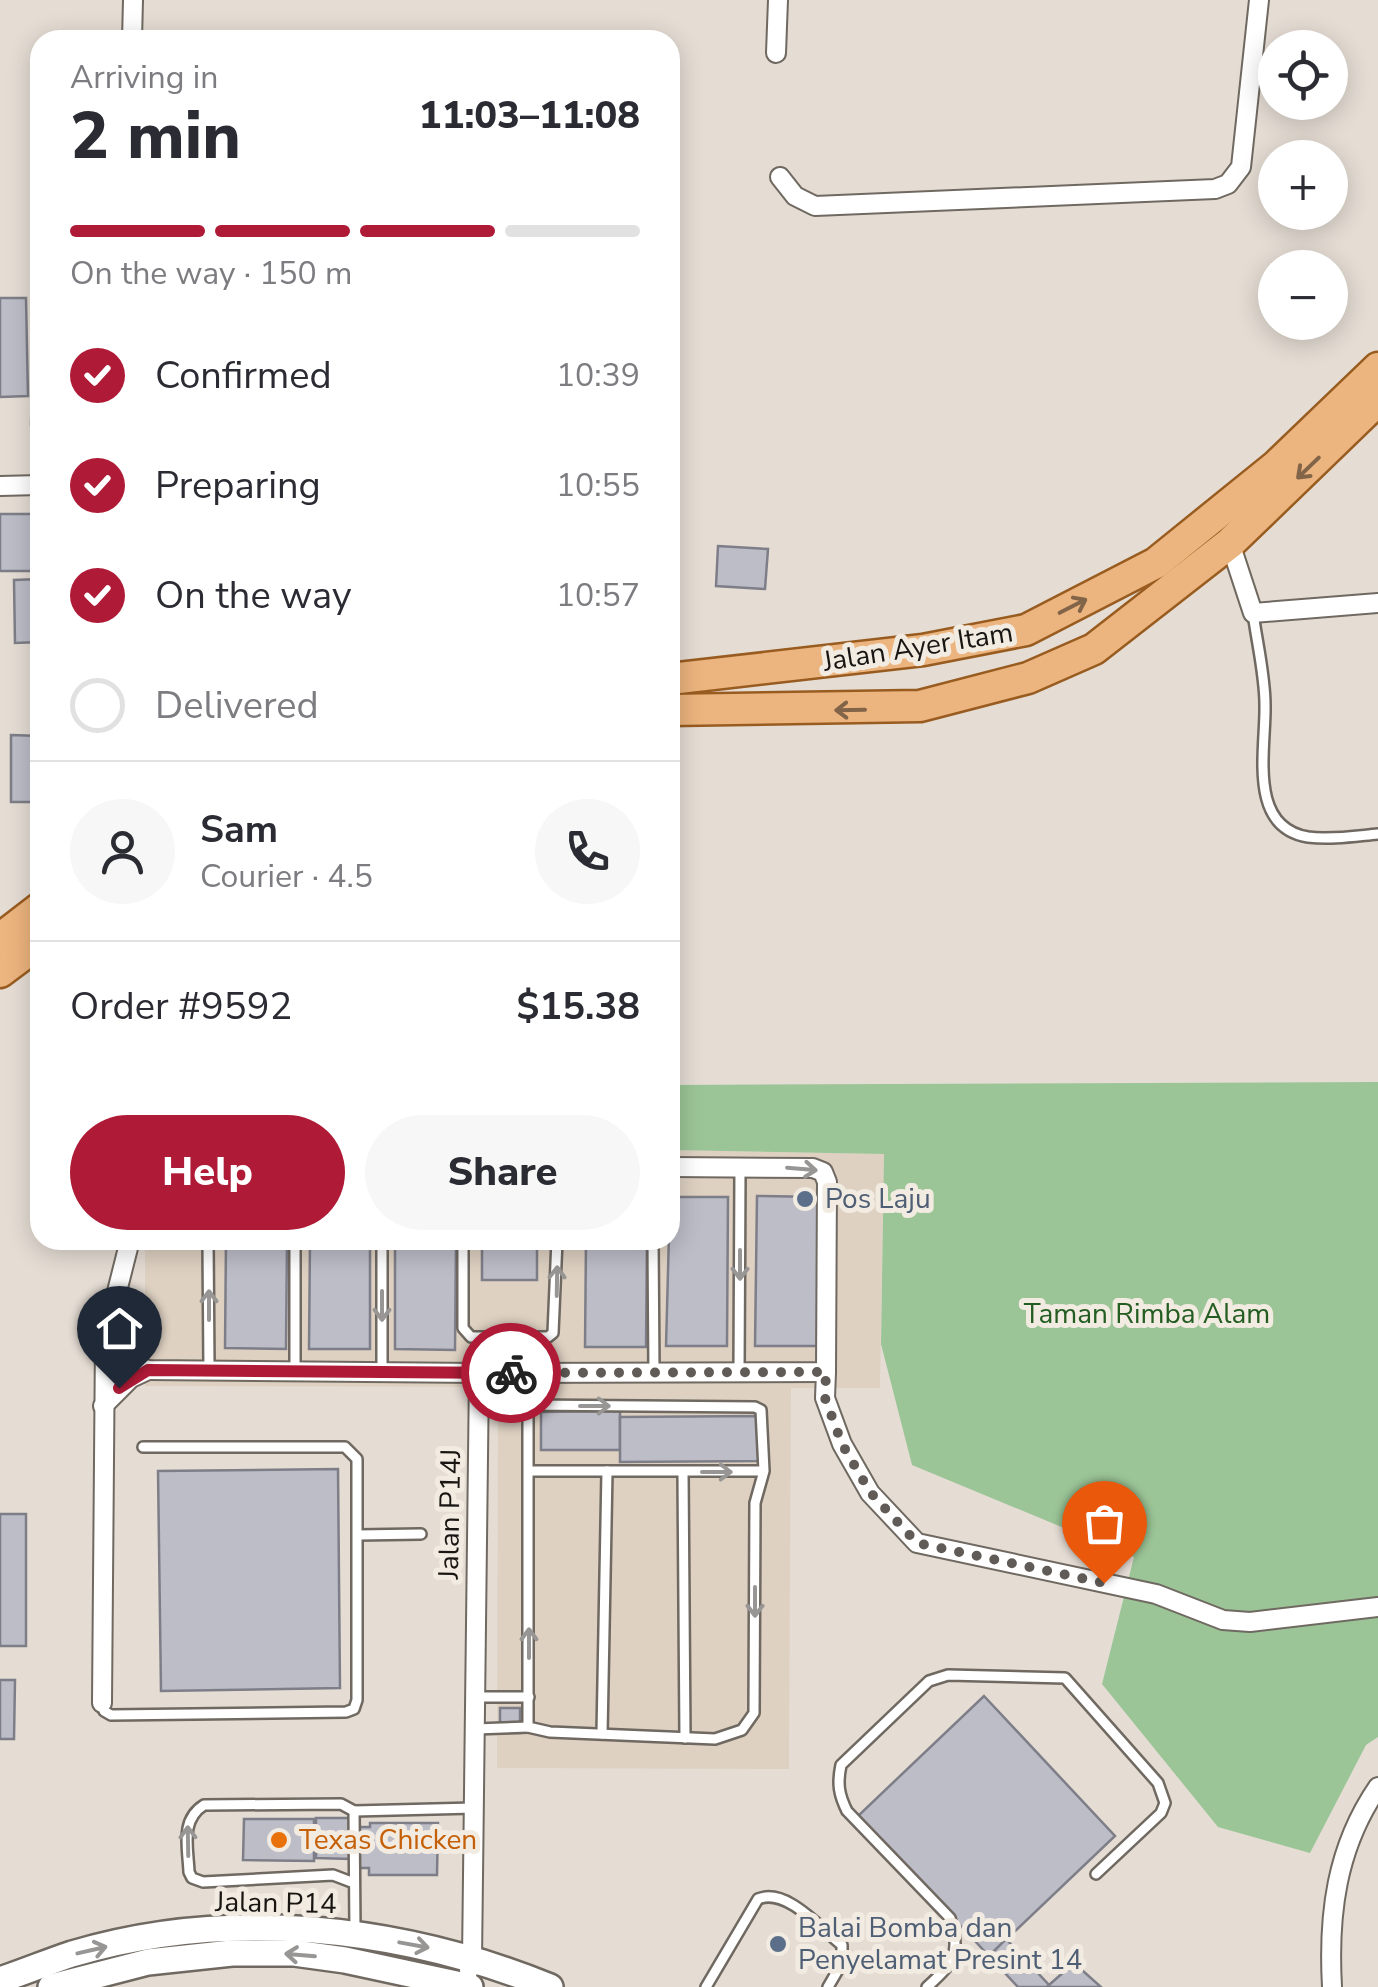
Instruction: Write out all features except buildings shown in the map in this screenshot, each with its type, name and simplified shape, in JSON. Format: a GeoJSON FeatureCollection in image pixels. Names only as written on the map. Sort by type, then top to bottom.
{"type":"FeatureCollection","features":[{"type":"Feature","properties":{"kind":"main road","name":"Jalan Ayer Itam"},"geometry":{"type":"LineString","coordinates":[[680,678],[923,650],[1026,630],[1156,563],[1276,466],[1378,368]]}},
{"type":"Feature","properties":{"kind":"main road"},"geometry":{"type":"LineString","coordinates":[[680,710],[920,706],[1028,678],[1094,648],[1230,544],[1378,400]]}},
{"type":"Feature","properties":{"kind":"main road"},"geometry":{"type":"LineString","coordinates":[[1026,630],[1002,641],[995,658],[1003,677],[1028,678]]}},
{"type":"Feature","properties":{"kind":"main road"},"geometry":{"type":"LineString","coordinates":[[920,706],[950,692],[955,675],[945,660],[923,650]]}},
{"type":"Feature","properties":{"kind":"main road"},"geometry":{"type":"LineString","coordinates":[[0,939],[30,916]]}},
{"type":"Feature","properties":{"kind":"main road"},"geometry":{"type":"LineString","coordinates":[[0,972],[30,950]]}},
{"type":"Feature","properties":{"kind":"main road","name":"Jalan P14"},"geometry":{"type":"LineString","coordinates":[[0,1980],[73,1954],[146,1938],[230,1928],[299,1928],[429,1948],[550,1987]]}},
{"type":"Feature","properties":{"kind":"main road","name":"Jalan P14"},"geometry":{"type":"LineString","coordinates":[[51,1987],[148,1962],[294,1953],[467,1986]]}},
{"type":"Feature","properties":{"kind":"street"},"geometry":{"type":"LineString","coordinates":[[132,30],[133,0]]}},
{"type":"Feature","properties":{"kind":"street"},"geometry":{"type":"LineString","coordinates":[[776,52],[778,0]]}},
{"type":"Feature","properties":{"kind":"street"},"geometry":{"type":"LineString","coordinates":[[780,177],[795,196],[815,206],[1215,190],[1228,184],[1242,168],[1258,0]]}},
{"type":"Feature","properties":{"kind":"street"},"geometry":{"type":"LineString","coordinates":[[0,486],[30,486]]}},
{"type":"Feature","properties":{"kind":"street"},"geometry":{"type":"LineString","coordinates":[[1230,544],[1253,613],[1378,603]]}},
{"type":"Feature","properties":{"kind":"street"},"geometry":{"type":"LineString","coordinates":[[680,1167],[814,1168],[823,1172],[827,1182],[825,1398],[842,1444],[870,1492],[917,1543],[1156,1594],[1223,1620],[1250,1622],[1378,1607]]}},
{"type":"Feature","properties":{"kind":"street"},"geometry":{"type":"LineString","coordinates":[[102,1703],[105,1338],[127,1250]]}},
{"type":"Feature","properties":{"kind":"street"},"geometry":{"type":"LineString","coordinates":[[105,1338],[134,1366],[148,1370],[479,1374],[826,1372]]}},
{"type":"Feature","properties":{"kind":"street"},"geometry":{"type":"LineString","coordinates":[[103,1406],[131,1378],[148,1370]]}},
{"type":"Feature","properties":{"kind":"street","name":"Jalan P14J"},"geometry":{"type":"LineString","coordinates":[[467,1986],[472,1960],[479,1374]]}},
{"type":"Feature","properties":{"kind":"street"},"geometry":{"type":"LineString","coordinates":[[1332,1987],[1332,1904],[1354,1831],[1378,1787]]}},
{"type":"Feature","properties":{"kind":"lane"},"geometry":{"type":"LineString","coordinates":[[1253,613],[1266,700],[1264,782],[1268,809],[1284,826],[1306,836],[1378,834]]}},
{"type":"Feature","properties":{"kind":"lane"},"geometry":{"type":"LineString","coordinates":[[740,1168],[740,1372]]}},
{"type":"Feature","properties":{"kind":"lane"},"geometry":{"type":"LineString","coordinates":[[208,1250],[209,1370]]}},
{"type":"Feature","properties":{"kind":"lane"},"geometry":{"type":"LineString","coordinates":[[295,1250],[295,1372]]}},
{"type":"Feature","properties":{"kind":"lane"},"geometry":{"type":"LineString","coordinates":[[382,1250],[382,1372]]}},
{"type":"Feature","properties":{"kind":"lane"},"geometry":{"type":"LineString","coordinates":[[464,1250],[463,1328],[471,1337],[548,1337],[553,1333],[557,1250]]}},
{"type":"Feature","properties":{"kind":"lane"},"geometry":{"type":"LineString","coordinates":[[652,1250],[654,1372]]}},
{"type":"Feature","properties":{"kind":"lane"},"geometry":{"type":"LineString","coordinates":[[475,1729],[528,1727],[550,1732],[716,1739],[742,1730],[754,1714],[755,1503],[764,1471],[764,1416],[755,1406],[528,1406],[528,1727]]}},
{"type":"Feature","properties":{"kind":"lane"},"geometry":{"type":"LineString","coordinates":[[102,1703],[111,1715],[346,1712],[354,1709],[357,1700],[357,1458],[345,1446],[143,1447]]}},
{"type":"Feature","properties":{"kind":"lane"},"geometry":{"type":"LineString","coordinates":[[528,1471],[764,1471]]}},
{"type":"Feature","properties":{"kind":"lane"},"geometry":{"type":"LineString","coordinates":[[602,1734],[607,1472]]}},
{"type":"Feature","properties":{"kind":"lane"},"geometry":{"type":"LineString","coordinates":[[683,1472],[684,1738]]}},
{"type":"Feature","properties":{"kind":"lane"},"geometry":{"type":"LineString","coordinates":[[358,1535],[421,1534]]}},
{"type":"Feature","properties":{"kind":"lane"},"geometry":{"type":"LineString","coordinates":[[927,1987],[956,1954],[950,1918],[847,1811],[839,1794],[838,1779],[841,1765],[929,1682],[948,1675],[1054,1676],[1065,1678],[1086,1700],[1158,1783],[1165,1803],[1161,1813],[1096,1874]]}},
{"type":"Feature","properties":{"kind":"lane"},"geometry":{"type":"LineString","coordinates":[[475,1697],[529,1697]]}},
{"type":"Feature","properties":{"kind":"lane"},"geometry":{"type":"LineString","coordinates":[[354,1883],[333,1875],[203,1882],[192,1878],[188,1820],[204,1805],[341,1804],[354,1811],[474,1808]]}},
{"type":"Feature","properties":{"kind":"lane"},"geometry":{"type":"LineString","coordinates":[[354,1811],[355,1934]]}},
{"type":"Feature","properties":{"kind":"lane"},"geometry":{"type":"LineString","coordinates":[[706,1987],[758,1899],[769,1894],[781,1898],[842,1945],[842,1963],[828,1987]]}},
{"type":"Feature","properties":{"kind":"shaded area"},"geometry":{"type":"Polygon","coordinates":[[[680,1150],[884,1154],[880,1388],[791,1388],[789,1769],[497,1768],[498,1387],[145,1386],[145,1250],[680,1250],[680,1150]]]}},
{"type":"Feature","properties":{"kind":"green space","name":"Taman Rimba Alam"},"geometry":{"type":"Polygon","coordinates":[[[1378,1082],[1378,1737],[1366,1745],[1310,1853],[1218,1827],[1102,1684],[1134,1557],[912,1465],[881,1344],[884,1154],[680,1150],[680,1085],[1378,1082]]]}},
{"type":"Feature","properties":{"kind":"way so far"},"geometry":{"type":"LineString","coordinates":[[511,1373],[826,1372],[825,1398],[842,1444],[870,1492],[917,1543],[1104,1583]]}},
{"type":"Feature","properties":{"kind":"place","name":"Pos Laju"},"geometry":{"type":"Point","coordinates":[805,1199]}},
{"type":"Feature","properties":{"kind":"place","name":"Texas Chicken"},"geometry":{"type":"Point","coordinates":[279,1840]}},
{"type":"Feature","properties":{"kind":"place","name":"Balai Bomba dan Penyelamat Presint 14"},"geometry":{"type":"Point","coordinates":[778,1944]}},
{"type":"Feature","properties":{"kind":"route"},"geometry":{"type":"LineString","coordinates":[[119,1388],[148,1370],[511,1373]]}}]}
